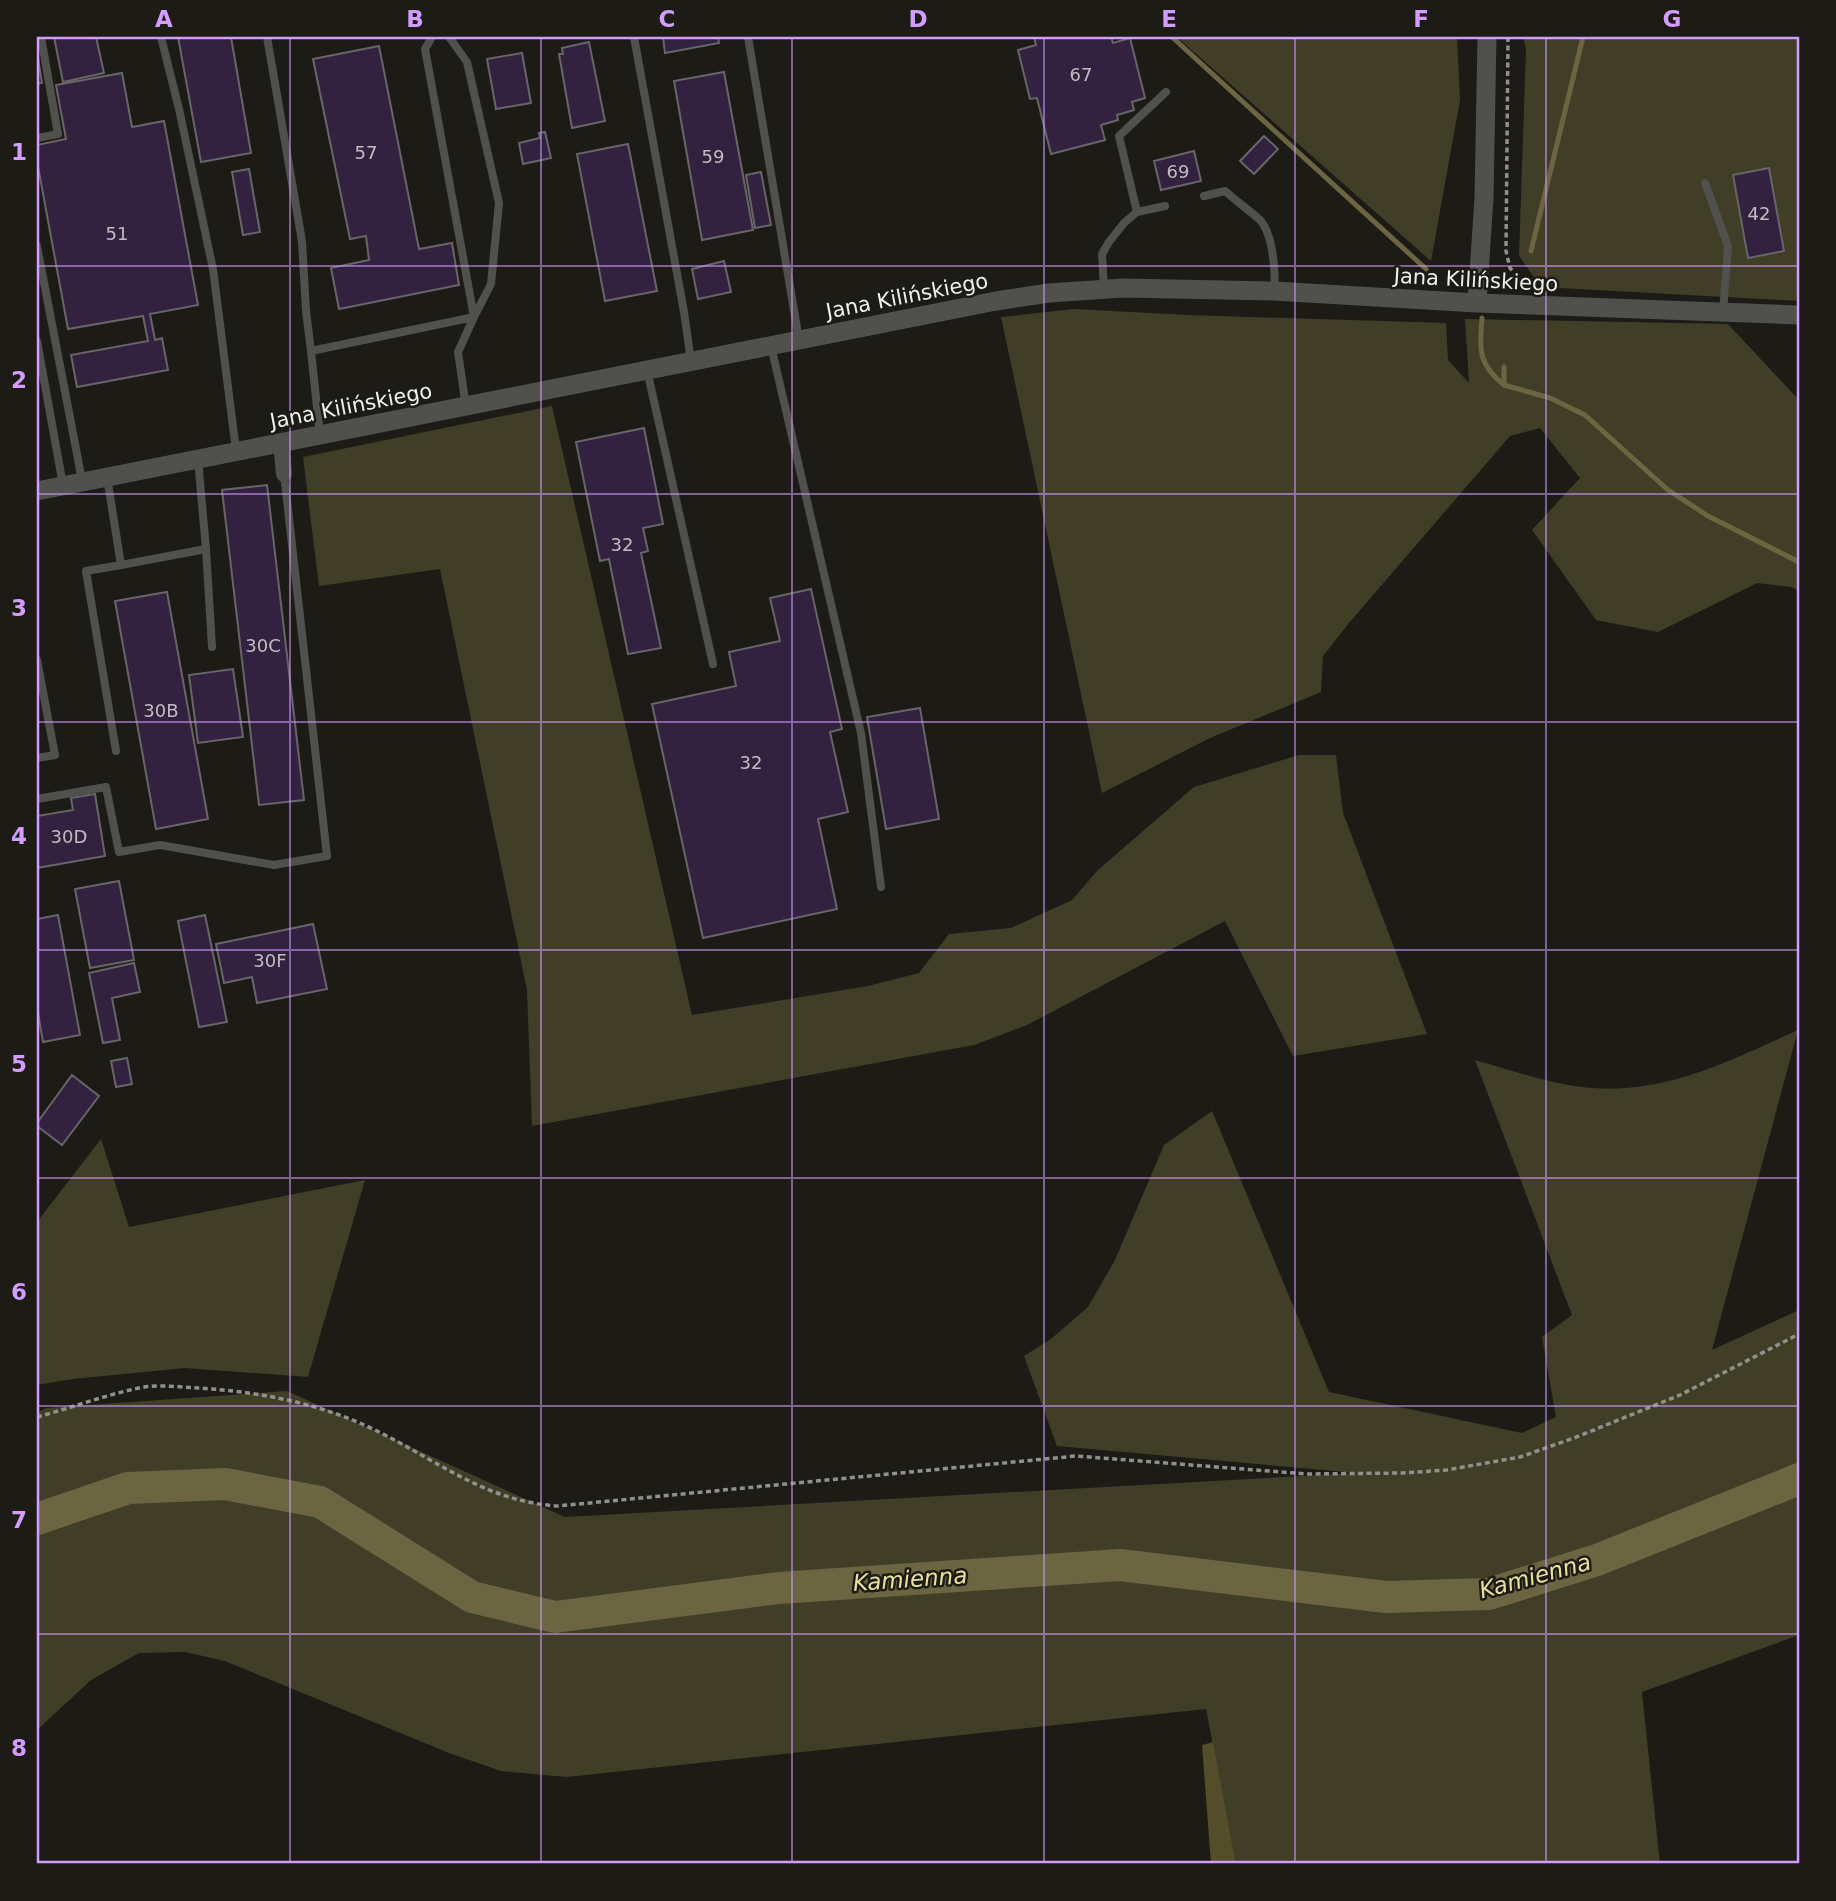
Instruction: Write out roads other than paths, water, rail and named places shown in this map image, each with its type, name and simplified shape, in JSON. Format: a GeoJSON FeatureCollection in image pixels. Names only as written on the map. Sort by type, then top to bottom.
{"type":"FeatureCollection","features":[{"type":"Feature","properties":{"kind":"street"},"geometry":{"type":"LineString","coordinates":[[1477,303],[1484,198],[1487,37]]}},
{"type":"Feature","properties":{"kind":"street","name":"Jana Kilińskiego"},"geometry":{"type":"LineString","coordinates":[[37,491],[996,300],[1104,289],[1274,291],[1477,303],[1799,315]]}},
{"type":"Feature","properties":{"kind":"street"},"geometry":{"type":"LineString","coordinates":[[281,442],[284,474]]}},
{"type":"Feature","properties":{"kind":"lane"},"geometry":{"type":"LineString","coordinates":[[37,138],[58,134],[41,37]]}},
{"type":"Feature","properties":{"kind":"lane"},"geometry":{"type":"LineString","coordinates":[[161,37],[213,270],[236,451]]}},
{"type":"Feature","properties":{"kind":"lane"},"geometry":{"type":"LineString","coordinates":[[267,37],[302,241],[306,311],[320,435]]}},
{"type":"Feature","properties":{"kind":"lane"},"geometry":{"type":"LineString","coordinates":[[432,37],[425,49],[474,317]]}},
{"type":"Feature","properties":{"kind":"lane"},"geometry":{"type":"LineString","coordinates":[[449,37],[467,62],[499,203],[491,284],[458,352],[466,407]]}},
{"type":"Feature","properties":{"kind":"lane"},"geometry":{"type":"LineString","coordinates":[[634,37],[691,361]]}},
{"type":"Feature","properties":{"kind":"lane"},"geometry":{"type":"LineString","coordinates":[[748,37],[799,340]]}},
{"type":"Feature","properties":{"kind":"lane"},"geometry":{"type":"LineString","coordinates":[[1137,212],[1119,136],[1166,92]]}},
{"type":"Feature","properties":{"kind":"lane"},"geometry":{"type":"LineString","coordinates":[[1705,183],[1728,246],[1723,312]]}},
{"type":"Feature","properties":{"kind":"lane"},"geometry":{"type":"LineString","coordinates":[[1204,196],[1225,191],[1262,222],[1276,273],[1274,291]]}},
{"type":"Feature","properties":{"kind":"lane"},"geometry":{"type":"LineString","coordinates":[[1104,289],[1102,254],[1124,222],[1137,212],[1165,206]]}},
{"type":"Feature","properties":{"kind":"lane"},"geometry":{"type":"LineString","coordinates":[[37,246],[73,484]]}},
{"type":"Feature","properties":{"kind":"lane"},"geometry":{"type":"LineString","coordinates":[[311,351],[474,317]]}},
{"type":"Feature","properties":{"kind":"lane"},"geometry":{"type":"LineString","coordinates":[[37,341],[73,484]]}},
{"type":"Feature","properties":{"kind":"lane"},"geometry":{"type":"LineString","coordinates":[[771,346],[860,733],[880,887]]}},
{"type":"Feature","properties":{"kind":"lane"},"geometry":{"type":"LineString","coordinates":[[647,370],[713,664]]}},
{"type":"Feature","properties":{"kind":"lane"},"geometry":{"type":"LineString","coordinates":[[198,459],[212,647]]}},
{"type":"Feature","properties":{"kind":"lane"},"geometry":{"type":"LineString","coordinates":[[37,799],[106,787],[119,852],[160,845],[274,865],[327,856],[284,474]]}},
{"type":"Feature","properties":{"kind":"lane"},"geometry":{"type":"LineString","coordinates":[[107,477],[121,565]]}},
{"type":"Feature","properties":{"kind":"lane"},"geometry":{"type":"LineString","coordinates":[[116,751],[86,571],[206,549]]}},
{"type":"Feature","properties":{"kind":"lane"},"geometry":{"type":"LineString","coordinates":[[37,660],[55,755],[37,758]]}},
{"type":"Feature","properties":{"kind":"waterway"},"geometry":{"type":"LineString","coordinates":[[1172,37],[1426,269]]}},
{"type":"Feature","properties":{"kind":"waterway"},"geometry":{"type":"LineString","coordinates":[[1531,251],[1583,37]]}},
{"type":"Feature","properties":{"kind":"waterway"},"geometry":{"type":"LineString","coordinates":[[1482,318],[1482,355],[1489,370],[1504,385]]}},
{"type":"Feature","properties":{"kind":"waterway"},"geometry":{"type":"LineString","coordinates":[[1504,367],[1504,385],[1550,398],[1585,415],[1668,490],[1708,516],[1799,562]]}},
{"type":"Feature","properties":{"kind":"waterway","name":"Kamienna"},"geometry":{"type":"LineString","coordinates":[[37,1519],[128,1488],[225,1484],[320,1502],[472,1597],[555,1617],[779,1588],[1120,1565],[1386,1597],[1489,1594],[1597,1560],[1799,1479]]}}]}
